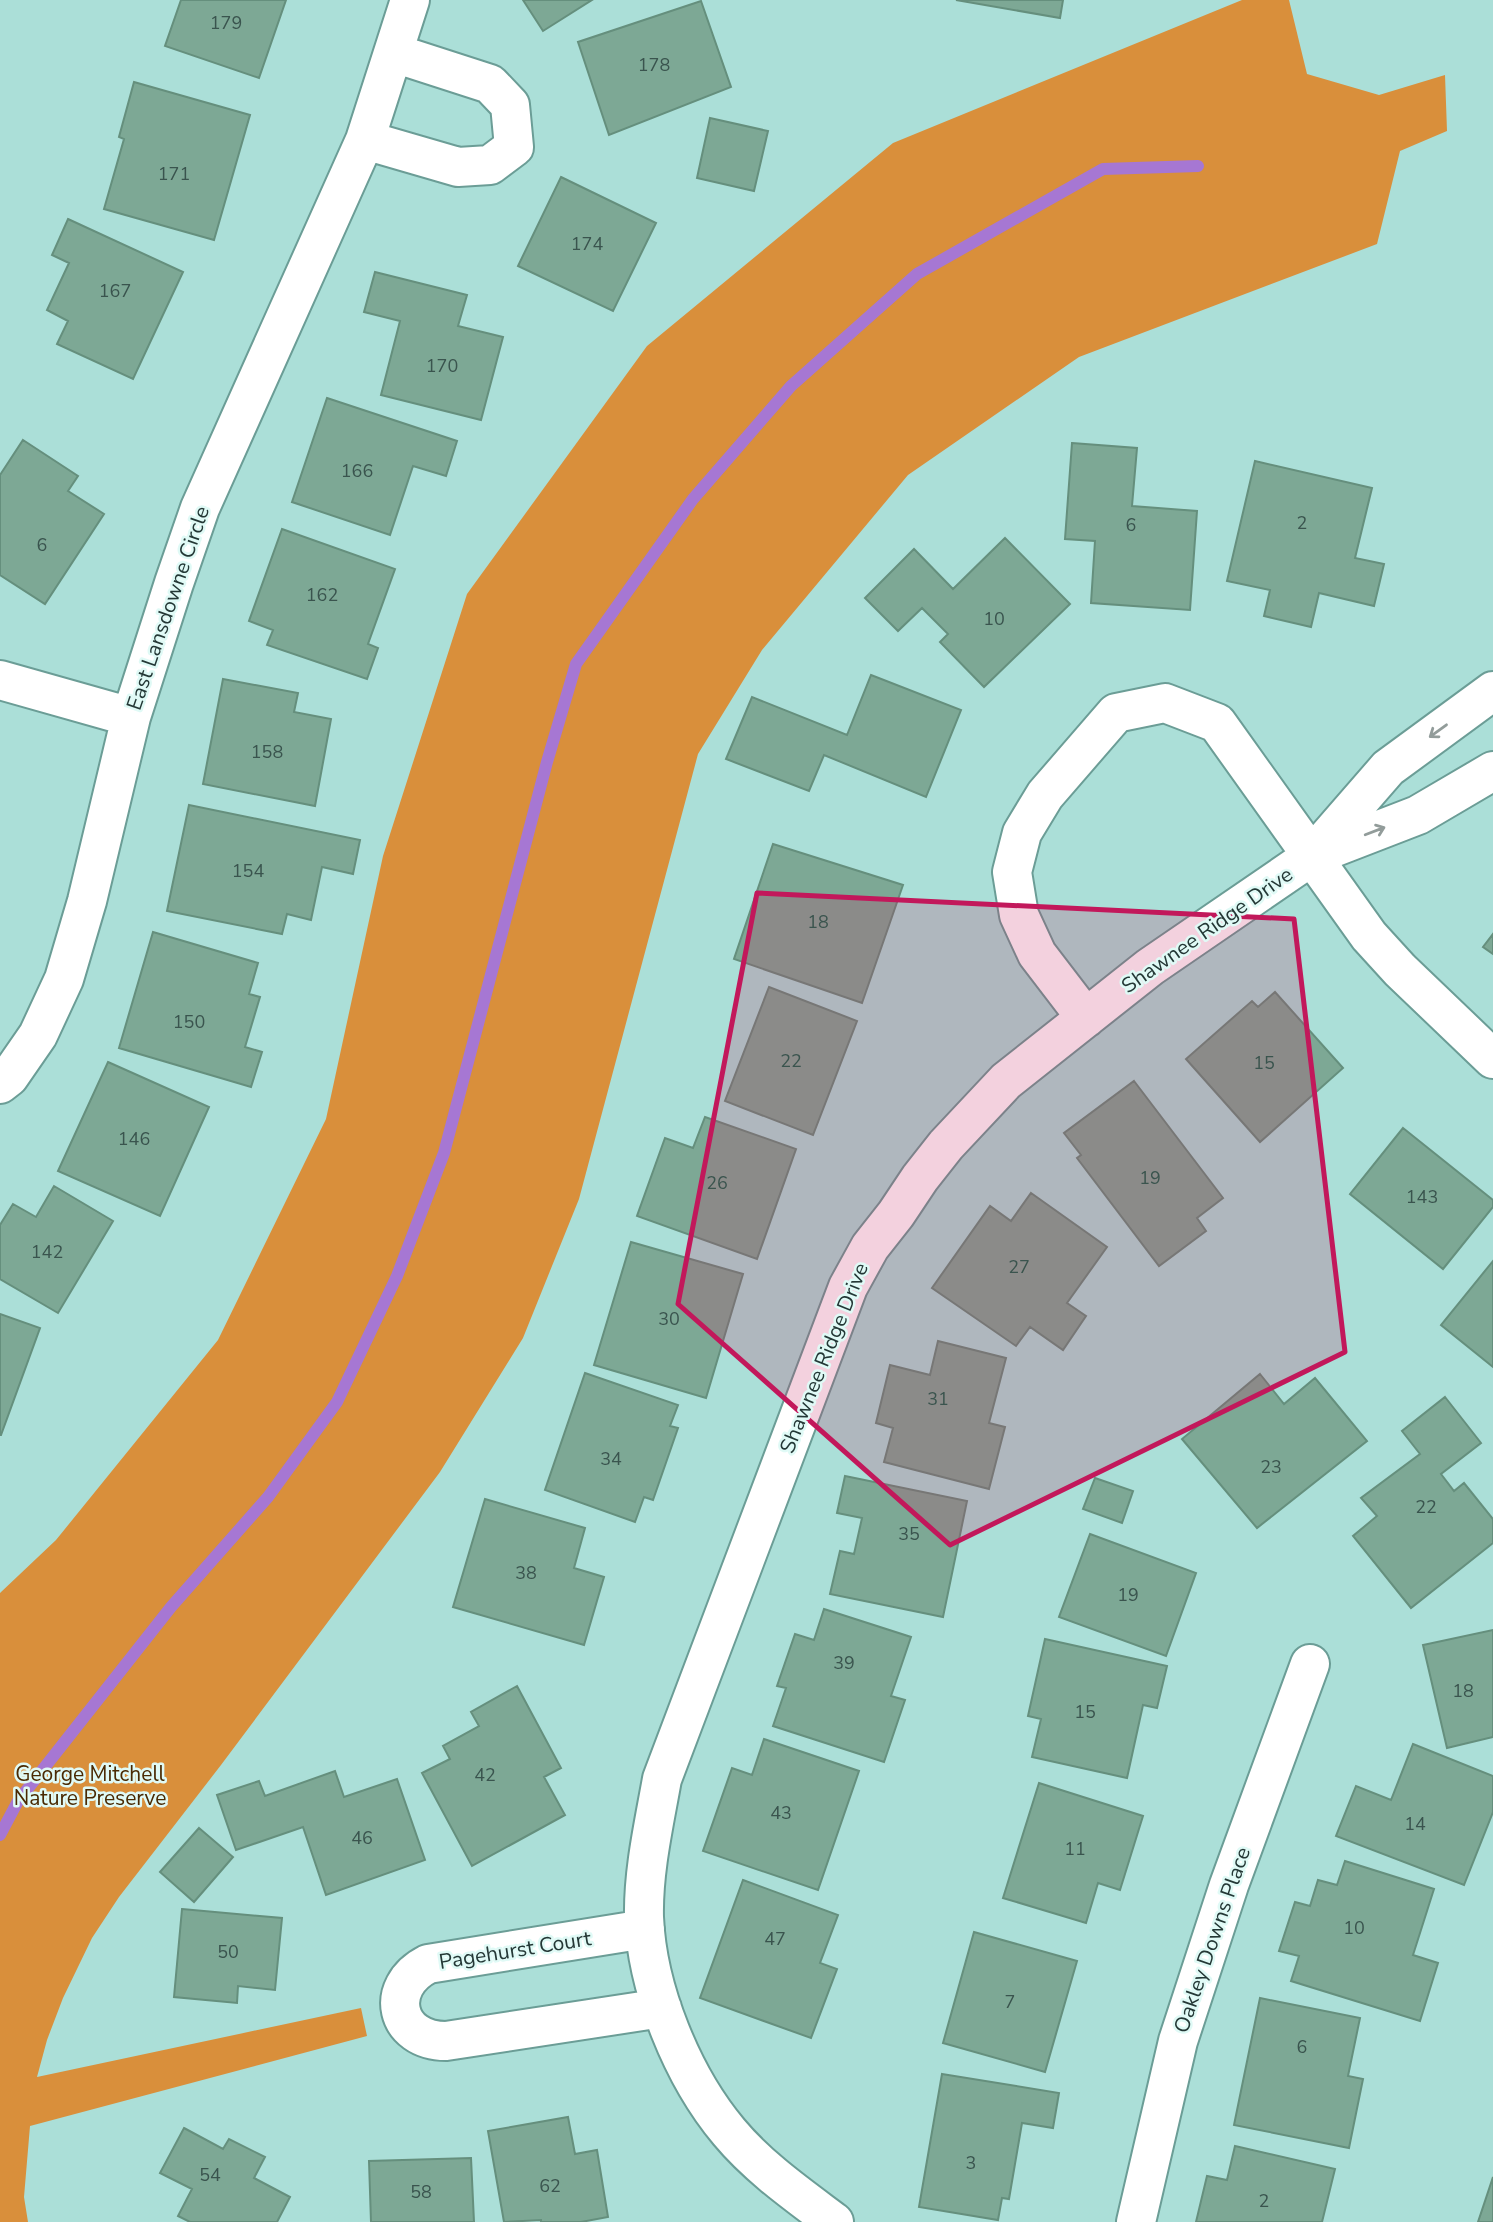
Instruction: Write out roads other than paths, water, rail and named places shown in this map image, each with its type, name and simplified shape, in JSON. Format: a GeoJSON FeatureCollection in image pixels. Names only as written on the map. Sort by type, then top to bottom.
{"type":"FeatureCollection","features":[{"type":"Feature","properties":{"kind":"street","name":"East Lansdowne Circle"},"geometry":{"type":"LineString","coordinates":[[0,1084],[9,1077],[38,1035],[64,979],[87,901],[131,717],[201,508],[365,140],[410,0]]}},
{"type":"Feature","properties":{"kind":"street"},"geometry":{"type":"LineString","coordinates":[[365,140],[458,167],[490,165],[514,147],[510,105],[490,84],[394,53]]}},
{"type":"Feature","properties":{"kind":"street"},"geometry":{"type":"LineString","coordinates":[[0,680],[131,717]]}},
{"type":"Feature","properties":{"kind":"street","name":"Shawnee Ridge Drive"},"geometry":{"type":"LineString","coordinates":[[1312,856],[1388,768],[1493,691]]}},
{"type":"Feature","properties":{"kind":"street"},"geometry":{"type":"LineString","coordinates":[[1086,1018],[1037,954],[1019,915],[1012,872],[1022,833],[1045,795],[1116,713],[1164,703],[1217,723],[1369,936],[1400,970],[1493,1059]]}},
{"type":"Feature","properties":{"kind":"street","name":"Shawnee Ridge Drive"},"geometry":{"type":"LineString","coordinates":[[834,2222],[785,2185],[729,2132],[695,2081],[678,2049],[662,2008],[647,1943],[648,1860],[662,1779],[848,1287],[870,1247],[946,1145],[1006,1081],[1150,967],[1312,856],[1418,815],[1493,771]]}},
{"type":"Feature","properties":{"kind":"street","name":"Oakley Downs Place"},"geometry":{"type":"LineString","coordinates":[[1136,2222],[1178,2041],[1229,1885],[1310,1664]]}},
{"type":"Feature","properties":{"kind":"street","name":"Pagehurst Court"},"geometry":{"type":"LineString","coordinates":[[647,1943],[428,1964],[415,1970],[406,1981],[400,1994],[400,2008],[411,2030],[422,2038],[446,2041],[662,2008]]}},
{"type":"Feature","properties":{"kind":"waterway"},"geometry":{"type":"LineString","coordinates":[[0,1835],[18,1801],[171,1607],[268,1497],[337,1402],[397,1276],[444,1153],[547,762],[576,664],[693,499],[791,386],[917,274],[1103,169],[1198,166]]}},
{"type":"Feature","properties":{"kind":"park label","name":"George Mitchell Nature Preserve"},"geometry":{"type":"Point","coordinates":[90,1786]}}]}
